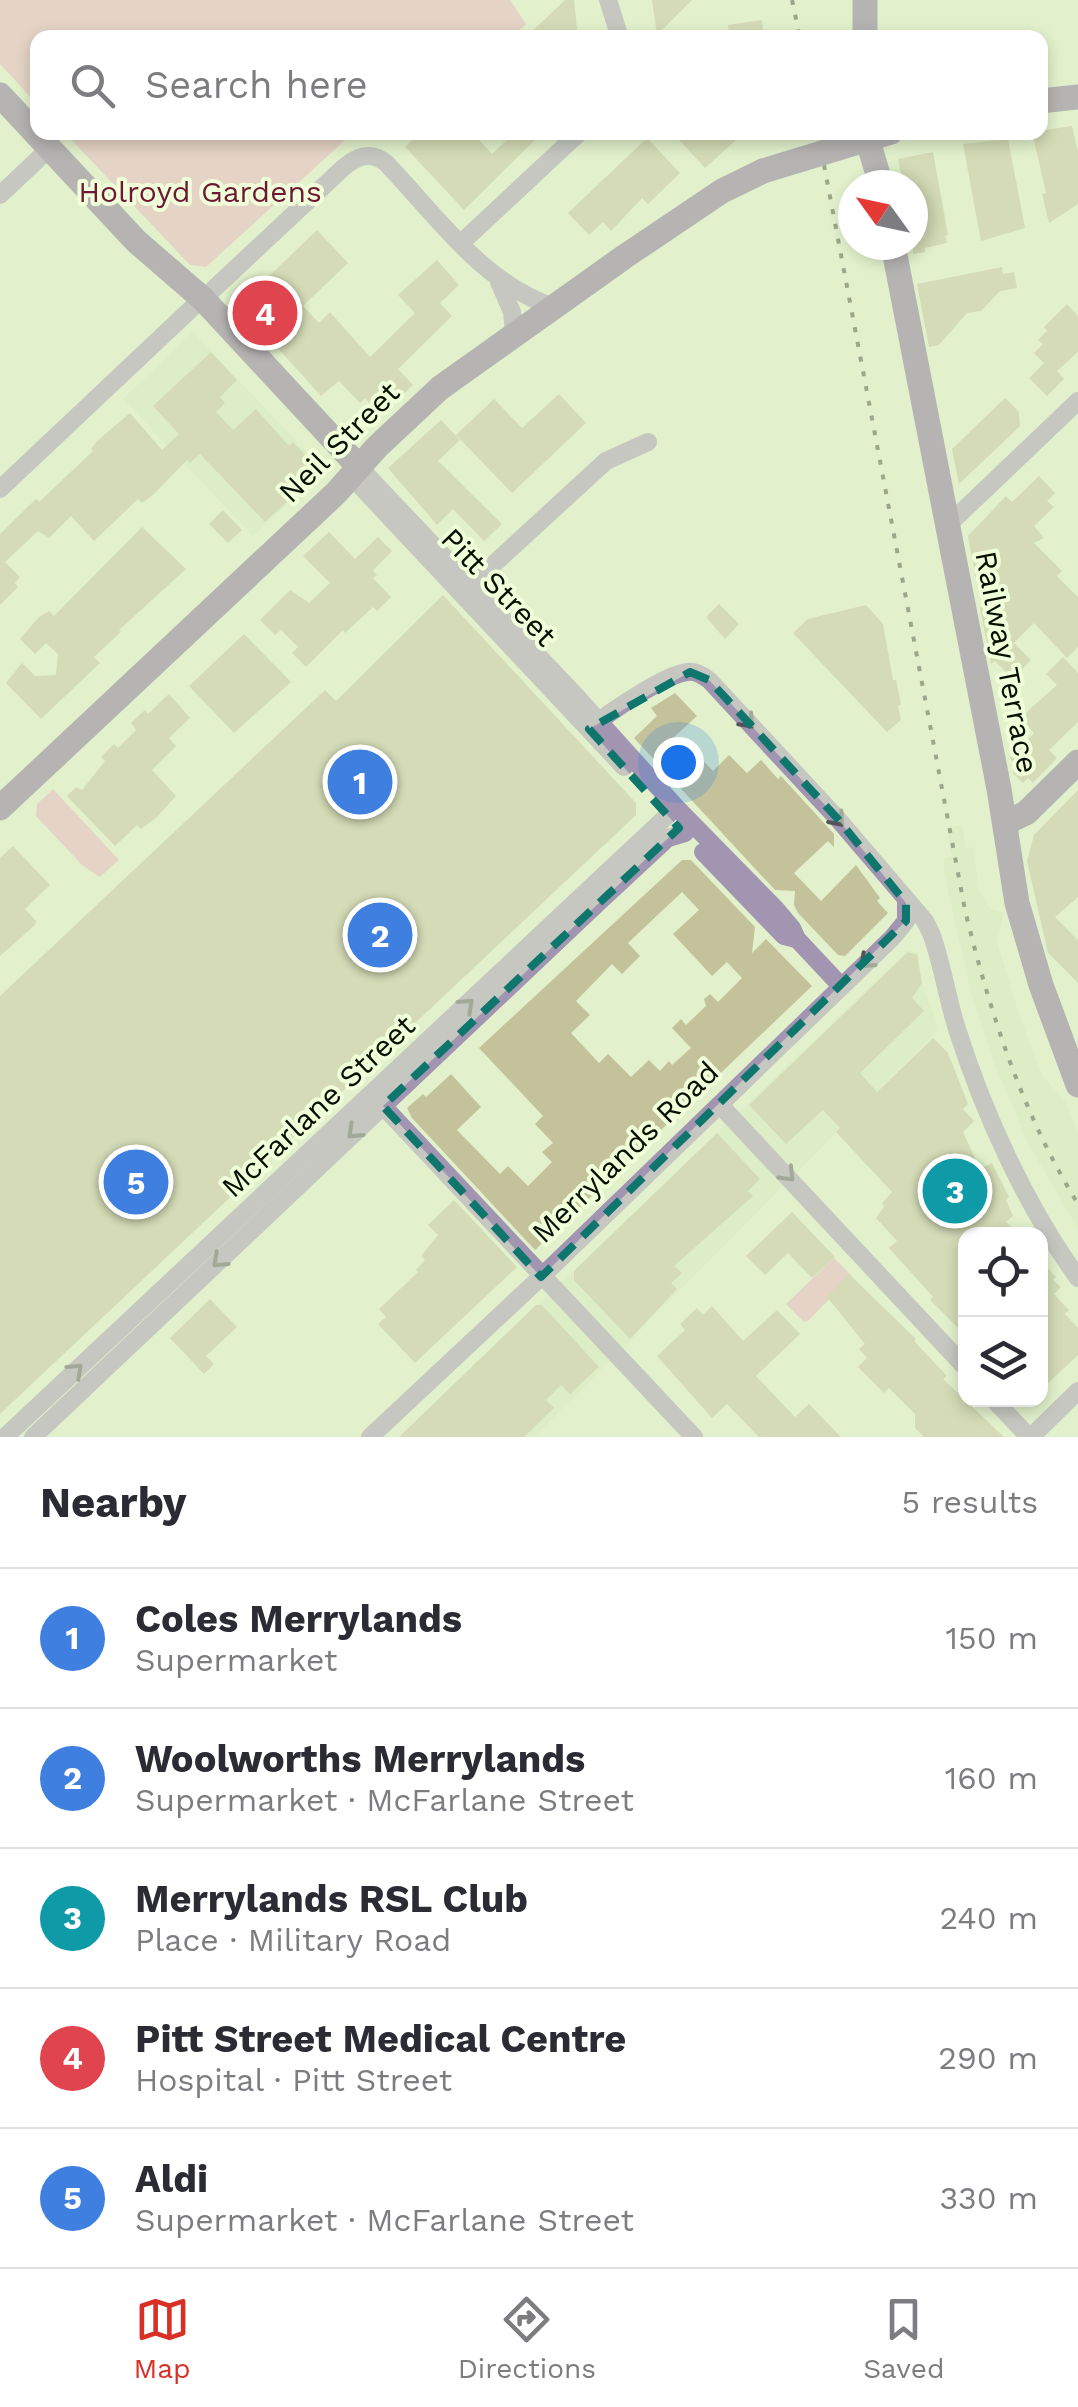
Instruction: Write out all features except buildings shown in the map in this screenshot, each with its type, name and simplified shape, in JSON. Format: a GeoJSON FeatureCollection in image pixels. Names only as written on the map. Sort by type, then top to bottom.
{"type":"FeatureCollection","features":[{"type":"Feature","properties":{"kind":"main road"},"geometry":{"type":"LineString","coordinates":[[865,0],[865,30]]}},
{"type":"Feature","properties":{"kind":"main road","name":"Pitt Street"},"geometry":{"type":"LineString","coordinates":[[0,95],[30,127]]}},
{"type":"Feature","properties":{"kind":"main road","name":"Pitt Street"},"geometry":{"type":"LineString","coordinates":[[42,140],[164,268],[173,270],[198,304],[355,472]]}},
{"type":"Feature","properties":{"kind":"main road","name":"Neil Street"},"geometry":{"type":"LineString","coordinates":[[0,808],[440,388],[709,200],[763,171],[865,140]]}},
{"type":"Feature","properties":{"kind":"main road"},"geometry":{"type":"LineString","coordinates":[[872,151],[877,170]]}},
{"type":"Feature","properties":{"kind":"main road","name":"Railway Terrace"},"geometry":{"type":"LineString","coordinates":[[896,260],[1005,823],[1017,903],[1040,985],[1076,1075]]}},
{"type":"Feature","properties":{"kind":"main road"},"geometry":{"type":"LineString","coordinates":[[1005,823],[1026,813],[1078,762]]}},
{"type":"Feature","properties":{"kind":"street"},"geometry":{"type":"LineString","coordinates":[[608,0],[617,30]]}},
{"type":"Feature","properties":{"kind":"street"},"geometry":{"type":"LineString","coordinates":[[460,244],[571,140]]}},
{"type":"Feature","properties":{"kind":"street"},"geometry":{"type":"LineString","coordinates":[[0,195],[50,148]]}},
{"type":"Feature","properties":{"kind":"street"},"geometry":{"type":"LineString","coordinates":[[0,489],[344,167],[367,156],[386,162],[498,281],[553,308]]}},
{"type":"Feature","properties":{"kind":"street"},"geometry":{"type":"LineString","coordinates":[[498,281],[512,312],[514,334]]}},
{"type":"Feature","properties":{"kind":"street"},"geometry":{"type":"LineString","coordinates":[[948,525],[1078,401]]}},
{"type":"Feature","properties":{"kind":"street"},"geometry":{"type":"LineString","coordinates":[[472,585],[606,462],[648,442]]}},
{"type":"Feature","properties":{"kind":"street","name":"Pitt Street"},"geometry":{"type":"LineString","coordinates":[[355,472],[472,585],[668,815],[784,936],[797,940]]}},
{"type":"Feature","properties":{"kind":"street","name":"Pitt Street"},"geometry":{"type":"LineString","coordinates":[[355,472],[783,918],[797,940],[841,986]]}},
{"type":"Feature","properties":{"kind":"street"},"geometry":{"type":"LineString","coordinates":[[594,725],[677,675],[690,672],[703,676],[837,818],[925,921],[966,1058],[995,1128],[1014,1170],[1078,1278]]}},
{"type":"Feature","properties":{"kind":"street","name":"McFarlane Street"},"geometry":{"type":"LineString","coordinates":[[5,1437],[668,815]]}},
{"type":"Feature","properties":{"kind":"street","name":"McFarlane Street"},"geometry":{"type":"LineString","coordinates":[[33,1437],[668,838],[685,833]]}},
{"type":"Feature","properties":{"kind":"street","name":"Merrylands Road"},"geometry":{"type":"LineString","coordinates":[[370,1437],[900,930],[907,917],[906,903]]}},
{"type":"Feature","properties":{"kind":"street"},"geometry":{"type":"LineString","coordinates":[[720,1105],[958,1359]]}},
{"type":"Feature","properties":{"kind":"street"},"geometry":{"type":"LineString","coordinates":[[383,1106],[694,1437]]}},
{"type":"Feature","properties":{"kind":"street"},"geometry":{"type":"LineString","coordinates":[[1001,1407],[1030,1437],[1078,1391]]}},
{"type":"Feature","properties":{"kind":"highlighted area"},"geometry":{"type":"Polygon","coordinates":[[[690,672],[709,680],[837,818],[906,903],[906,921],[541,1277],[383,1106],[679,828],[589,729],[690,672]]]}},
{"type":"Feature","properties":{"kind":"shaded area"},"geometry":{"type":"Polygon","coordinates":[[[193,332],[319,465],[319,475],[253,536],[123,399],[193,332]]]}},
{"type":"Feature","properties":{"kind":"shaded area"},"geometry":{"type":"Polygon","coordinates":[[[962,825],[966,848],[974,847],[978,889],[990,909],[1004,913],[997,942],[1021,1020],[1043,1077],[1065,1101],[1078,1131],[1078,1229],[1028,1143],[972,997],[944,873],[944,858],[952,856],[947,828],[962,825]]]}},
{"type":"Feature","properties":{"kind":"shaded area"},"geometry":{"type":"Polygon","coordinates":[[[908,950],[918,953],[921,980],[939,1029],[534,1437],[400,1437],[908,950]]]}},
{"type":"Feature","properties":{"kind":"green space","name":"Holroyd Gardens"},"geometry":{"type":"Polygon","coordinates":[[[0,0],[510,0],[526,24],[520,30],[30,30],[30,96],[0,64],[0,0]]]}},
{"type":"Feature","properties":{"kind":"green space","name":"Holroyd Gardens"},"geometry":{"type":"Polygon","coordinates":[[[72,140],[345,140],[206,267],[190,265],[72,140]]]}},
{"type":"Feature","properties":{"kind":"green space"},"geometry":{"type":"Polygon","coordinates":[[[53,789],[119,860],[100,877],[82,865],[36,816],[37,804],[53,789]]]}},
{"type":"Feature","properties":{"kind":"green space"},"geometry":{"type":"Polygon","coordinates":[[[834,1258],[852,1276],[804,1322],[786,1304],[834,1258]]]}},
{"type":"Feature","properties":{"kind":"railway"},"geometry":{"type":"LineString","coordinates":[[792,0],[798,30]]}},
{"type":"Feature","properties":{"kind":"railway"},"geometry":{"type":"LineString","coordinates":[[824,165],[965,910],[1010,1062],[1040,1134],[1078,1204]]}},
{"type":"Feature","properties":{"kind":"place","name":"Pitt Street Medical Centre"},"geometry":{"type":"Point","coordinates":[265,313]}},
{"type":"Feature","properties":{"kind":"place","name":"Coles Merrylands"},"geometry":{"type":"Point","coordinates":[360,782]}},
{"type":"Feature","properties":{"kind":"place","name":"Woolworths Merrylands"},"geometry":{"type":"Point","coordinates":[380,935]}},
{"type":"Feature","properties":{"kind":"place","name":"Aldi"},"geometry":{"type":"Point","coordinates":[136,1182]}},
{"type":"Feature","properties":{"kind":"place","name":"Merrylands RSL Club"},"geometry":{"type":"Point","coordinates":[955,1191]}}]}
